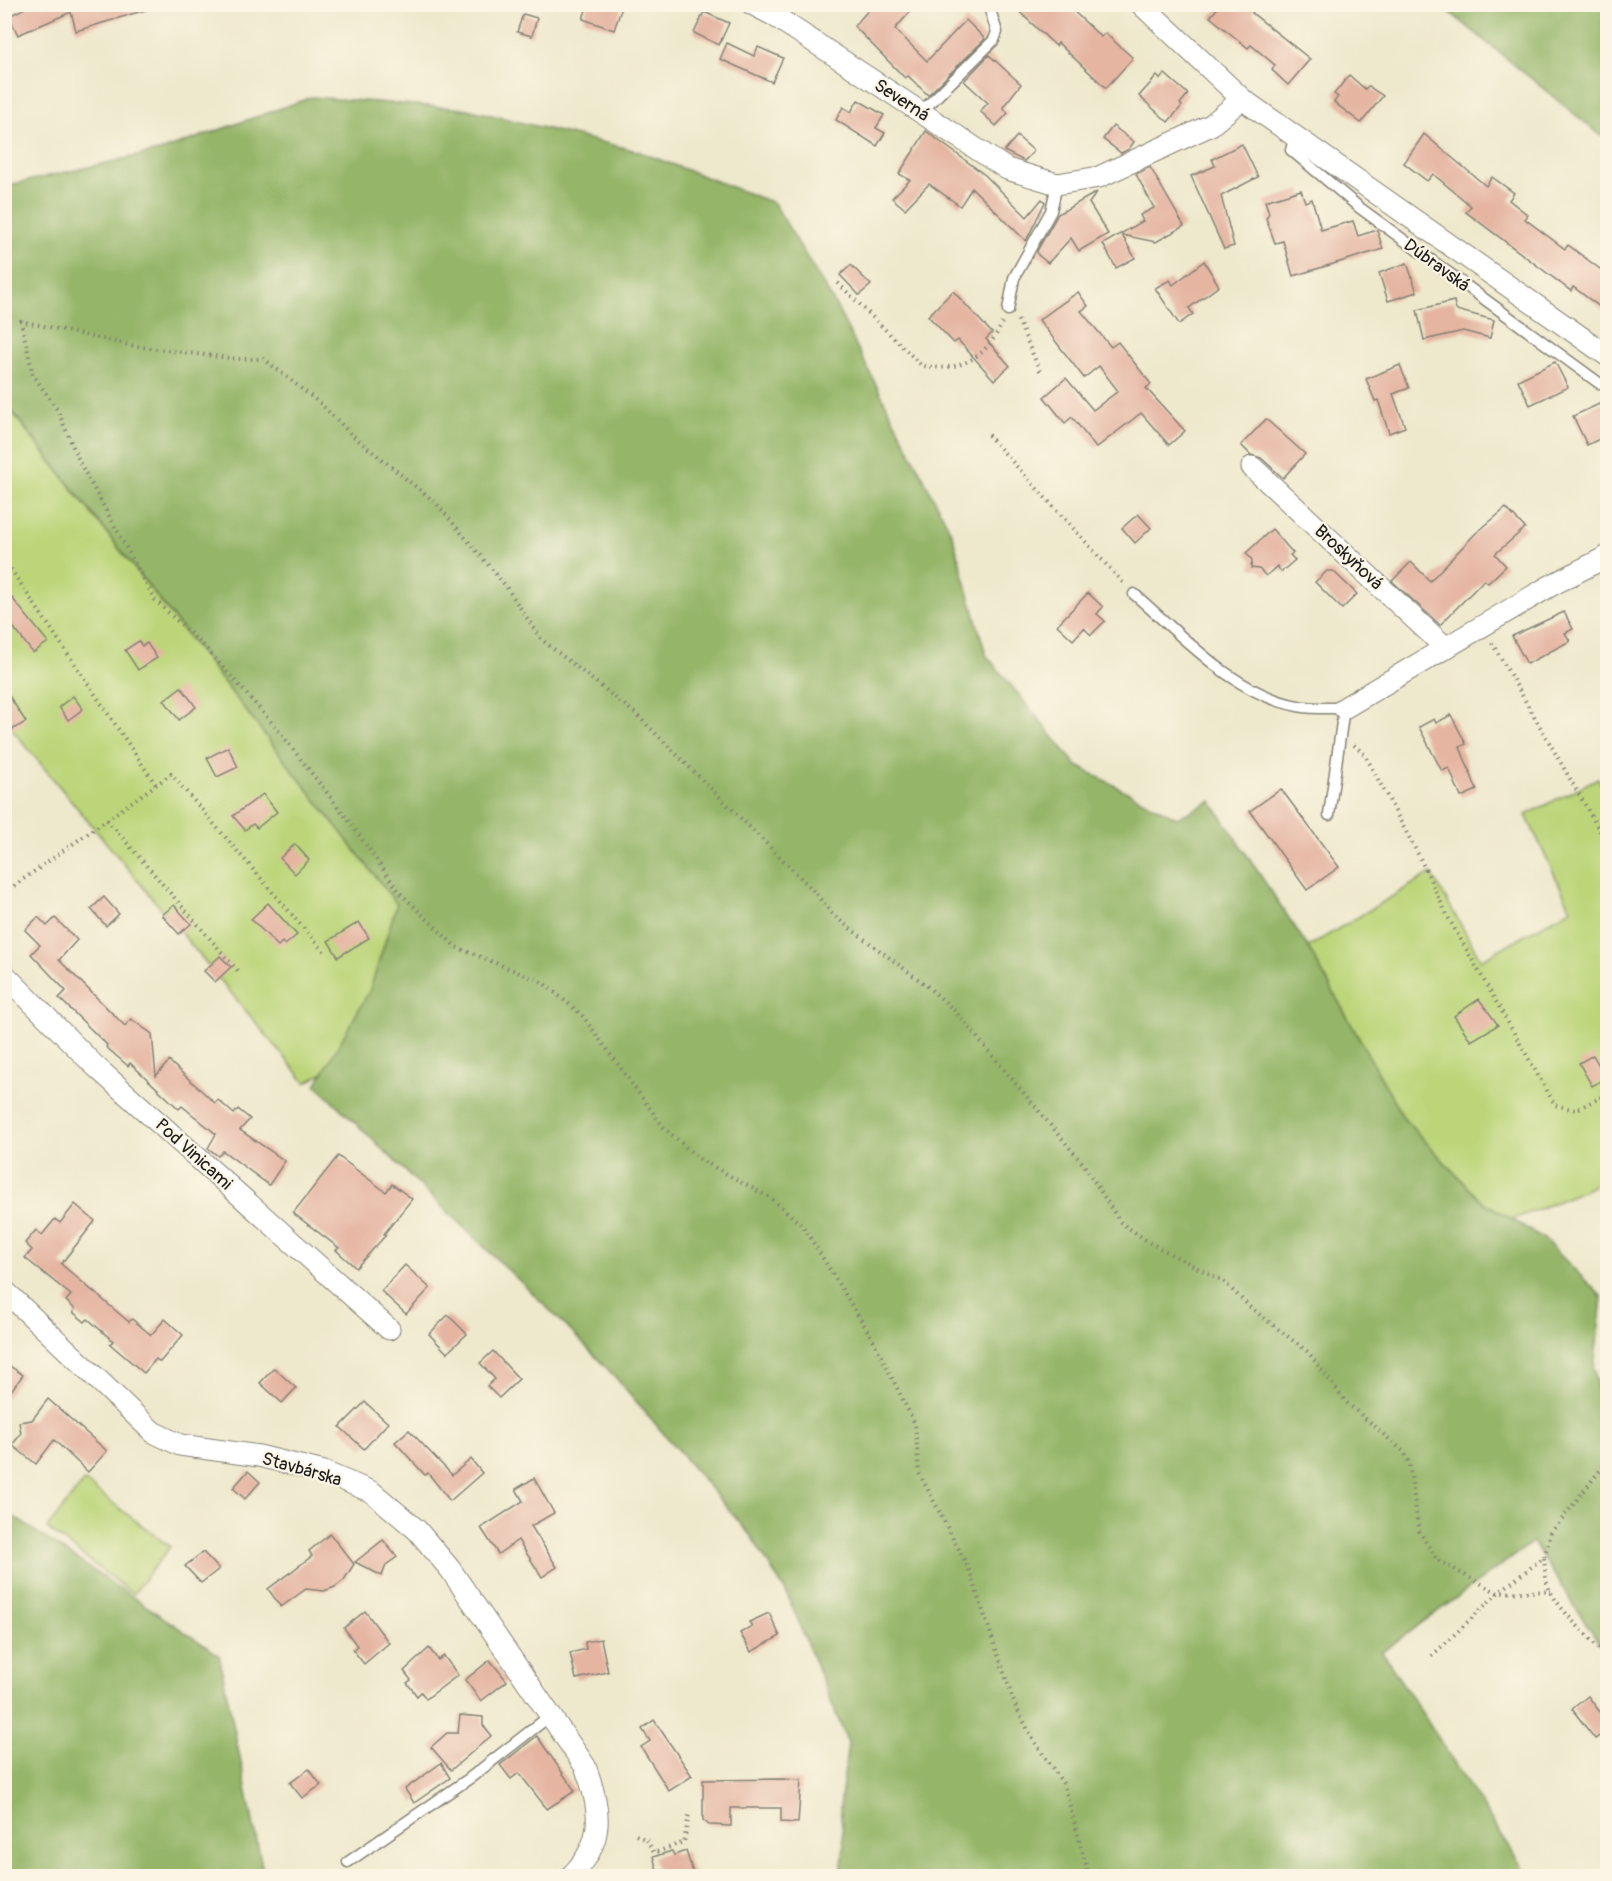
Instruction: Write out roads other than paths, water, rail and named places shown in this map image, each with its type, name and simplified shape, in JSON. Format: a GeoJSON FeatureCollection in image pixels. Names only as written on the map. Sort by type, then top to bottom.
{"type":"FeatureCollection","features":[{"type":"Feature","properties":{"kind":"street","name":"Severná"},"geometry":{"type":"LineString","coordinates":[[752,4],[773,15],[1007,169],[1057,184],[1099,177],[1211,125],[1242,99]]}},
{"type":"Feature","properties":{"kind":"street","name":"Dúbravská"},"geometry":{"type":"LineString","coordinates":[[1141,4],[1242,99],[1608,356]]}},
{"type":"Feature","properties":{"kind":"street","name":"Broskyňová"},"geometry":{"type":"LineString","coordinates":[[1252,467],[1446,648]]}},
{"type":"Feature","properties":{"kind":"street"},"geometry":{"type":"LineString","coordinates":[[1344,708],[1482,626],[1608,556]]}},
{"type":"Feature","properties":{"kind":"street","name":"Pod Vinicami"},"geometry":{"type":"LineString","coordinates":[[4,974],[94,1065],[388,1329]]}},
{"type":"Feature","properties":{"kind":"street","name":"Stavbárska"},"geometry":{"type":"LineString","coordinates":[[4,1290],[153,1432],[180,1446],[259,1456],[324,1472],[372,1492],[417,1530],[450,1569],[585,1766],[597,1798],[598,1833],[583,1865],[571,1876]]}},
{"type":"Feature","properties":{"kind":"lane"},"geometry":{"type":"LineString","coordinates":[[921,112],[994,40],[997,32],[988,4]]}},
{"type":"Feature","properties":{"kind":"lane","name":"Dúbravská"},"geometry":{"type":"LineString","coordinates":[[1295,136],[1292,150],[1360,208],[1599,383]]}},
{"type":"Feature","properties":{"kind":"lane"},"geometry":{"type":"LineString","coordinates":[[1008,310],[1014,278],[1051,211],[1057,184]]}},
{"type":"Feature","properties":{"kind":"lane"},"geometry":{"type":"LineString","coordinates":[[1134,594],[1222,670],[1262,694],[1297,706],[1344,708],[1329,815]]}},
{"type":"Feature","properties":{"kind":"lane"},"geometry":{"type":"LineString","coordinates":[[348,1862],[471,1778],[550,1715]]}}]}
